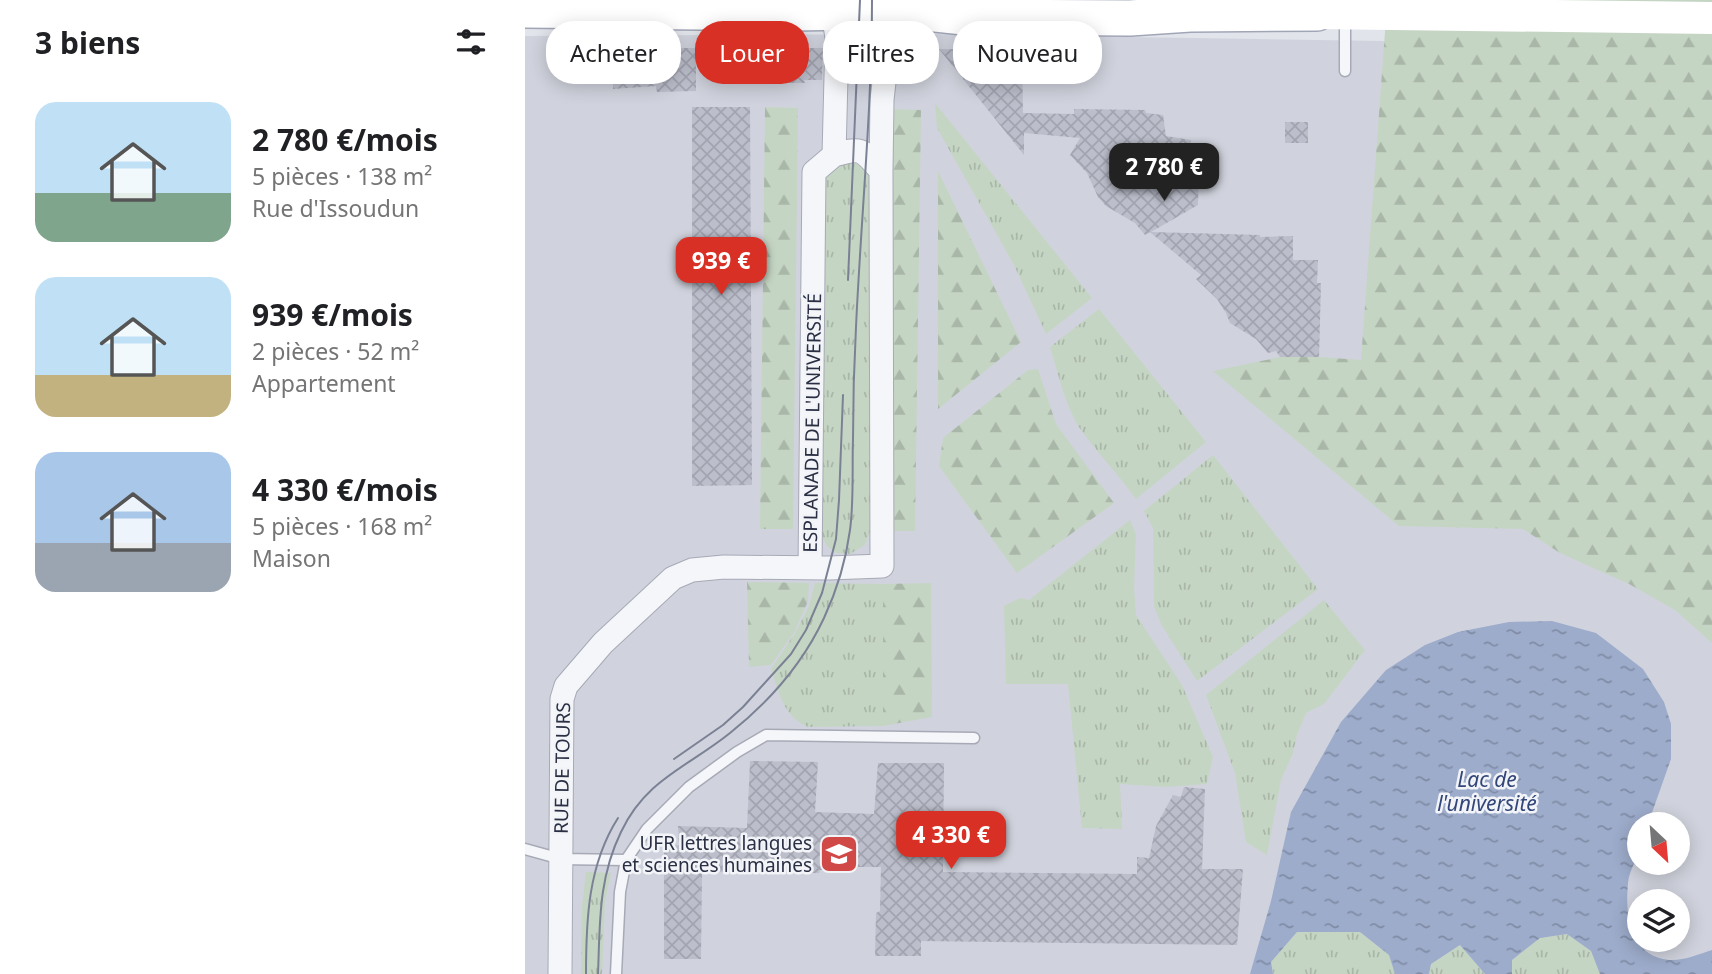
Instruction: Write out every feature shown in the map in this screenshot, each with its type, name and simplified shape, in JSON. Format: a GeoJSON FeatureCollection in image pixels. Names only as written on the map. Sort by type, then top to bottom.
{"type":"FeatureCollection","features":[{"type":"Feature","properties":{"kind":"main road"},"geometry":{"type":"LineString","coordinates":[[525,10],[833,12],[917,4],[964,17],[1130,18],[1327,9]]}},
{"type":"Feature","properties":{"kind":"street","name":"ESPLANADE DE L'UNIVERSITÉ"},"geometry":{"type":"LineString","coordinates":[[834,155],[814,173],[810,568],[882,566],[882,100],[890,37],[917,4]]}},
{"type":"Feature","properties":{"kind":"street"},"geometry":{"type":"LineString","coordinates":[[1327,9],[1712,18]]}},
{"type":"Feature","properties":{"kind":"street"},"geometry":{"type":"LineString","coordinates":[[833,12],[837,38],[834,155],[855,149],[867,154],[881,171]]}},
{"type":"Feature","properties":{"kind":"street","name":"RUE DE TOURS"},"geometry":{"type":"LineString","coordinates":[[559,974],[562,699],[566,686],[603,643],[673,578],[692,570],[724,567],[810,568]]}},
{"type":"Feature","properties":{"kind":"lane"},"geometry":{"type":"LineString","coordinates":[[1327,9],[1345,71]]}},
{"type":"Feature","properties":{"kind":"lane"},"geometry":{"type":"LineString","coordinates":[[616,974],[620,892],[626,860],[647,829],[689,787],[737,752],[765,735],[974,738]]}},
{"type":"Feature","properties":{"kind":"lane"},"geometry":{"type":"LineString","coordinates":[[525,849],[561,859],[626,860]]}},
{"type":"Feature","properties":{"kind":"shaded area"},"geometry":{"type":"Polygon","coordinates":[[[939,34],[953,34],[953,84],[1102,84],[1102,37],[1712,46],[1712,974],[525,974],[525,36],[546,36],[546,84],[681,84],[681,35],[695,35],[695,84],[809,84],[809,35],[823,35],[823,84],[939,84],[939,34]]]}},
{"type":"Feature","properties":{"kind":"green space"},"geometry":{"type":"Polygon","coordinates":[[[1337,0],[1712,0],[1712,643],[1675,610],[1629,584],[1560,553],[1523,529],[1399,526],[1213,371],[1280,357],[1361,360],[1387,4],[1337,0]]]}},
{"type":"Feature","properties":{"kind":"green space"},"geometry":{"type":"Polygon","coordinates":[[[935,103],[1092,298],[1046,334],[1014,265],[937,128],[935,103]]]}},
{"type":"Feature","properties":{"kind":"green space"},"geometry":{"type":"Polygon","coordinates":[[[765,107],[798,108],[793,529],[760,529],[765,107]]]}},
{"type":"Feature","properties":{"kind":"green space"},"geometry":{"type":"Polygon","coordinates":[[[888,109],[921,110],[915,531],[882,531],[888,109]]]}},
{"type":"Feature","properties":{"kind":"green space"},"geometry":{"type":"Polygon","coordinates":[[[843,162],[862,166],[872,182],[870,531],[865,545],[850,554],[837,553],[828,547],[818,531],[823,182],[829,170],[843,162]]]}},
{"type":"Feature","properties":{"kind":"green space"},"geometry":{"type":"Polygon","coordinates":[[[938,171],[1021,342],[938,409],[938,171]]]}},
{"type":"Feature","properties":{"kind":"green space"},"geometry":{"type":"Polygon","coordinates":[[[1099,309],[1206,442],[1136,499],[1076,421],[1050,347],[1099,309]]]}},
{"type":"Feature","properties":{"kind":"green space"},"geometry":{"type":"Polygon","coordinates":[[[1038,369],[1056,424],[1114,503],[1017,573],[939,466],[943,438],[1028,370],[1038,369]]]}},
{"type":"Feature","properties":{"kind":"green space"},"geometry":{"type":"Polygon","coordinates":[[[1213,455],[1318,589],[1197,681],[1161,624],[1154,606],[1153,528],[1144,511],[1213,455]]]}},
{"type":"Feature","properties":{"kind":"green space"},"geometry":{"type":"Polygon","coordinates":[[[1130,520],[1136,534],[1136,615],[1182,685],[1213,757],[1207,784],[1165,787],[1120,784],[1122,829],[1082,828],[1068,684],[1006,684],[1004,606],[1020,598],[1029,600],[1130,520]]]}},
{"type":"Feature","properties":{"kind":"green space"},"geometry":{"type":"Polygon","coordinates":[[[747,582],[809,583],[808,601],[795,631],[771,665],[749,667],[747,582]]]}},
{"type":"Feature","properties":{"kind":"green space"},"geometry":{"type":"Polygon","coordinates":[[[815,583],[883,584],[883,726],[808,727],[793,717],[783,703],[771,669],[809,606],[815,583]]]}},
{"type":"Feature","properties":{"kind":"green space"},"geometry":{"type":"Polygon","coordinates":[[[931,583],[932,717],[883,726],[883,584],[931,583]]]}},
{"type":"Feature","properties":{"kind":"green space"},"geometry":{"type":"Polygon","coordinates":[[[1324,600],[1365,650],[1324,704],[1306,713],[1281,780],[1267,855],[1246,842],[1235,773],[1206,695],[1324,600]]]}},
{"type":"Feature","properties":{"kind":"green space"},"geometry":{"type":"Polygon","coordinates":[[[586,872],[611,873],[605,902],[602,974],[581,974],[582,908],[586,872]]]}},
{"type":"Feature","properties":{"kind":"green space"},"geometry":{"type":"Polygon","coordinates":[[[1297,932],[1360,932],[1389,955],[1395,974],[1273,974],[1271,962],[1297,932]]]}},
{"type":"Feature","properties":{"kind":"green space"},"geometry":{"type":"Polygon","coordinates":[[[1567,934],[1591,951],[1600,974],[1512,974],[1512,960],[1540,938],[1567,934]]]}},
{"type":"Feature","properties":{"kind":"green space"},"geometry":{"type":"Polygon","coordinates":[[[1460,945],[1485,974],[1429,974],[1431,964],[1460,945]]]}},
{"type":"Feature","properties":{"kind":"water","name":"Lac de l'université"},"geometry":{"type":"Polygon","coordinates":[[[1552,621],[1596,633],[1643,669],[1664,702],[1671,724],[1671,759],[1652,812],[1627,812],[1627,875],[1630,875],[1627,889],[1627,952],[1647,952],[1669,960],[1712,950],[1712,974],[1600,974],[1591,951],[1567,934],[1540,938],[1512,960],[1512,974],[1485,974],[1460,945],[1431,964],[1429,974],[1395,974],[1389,955],[1360,932],[1297,932],[1271,962],[1273,974],[1250,974],[1271,901],[1291,812],[1341,722],[1386,670],[1425,645],[1458,632],[1509,622],[1552,621]]]}},
{"type":"Feature","properties":{"kind":"building"},"geometry":{"type":"Polygon","coordinates":[[[681,48],[695,48],[696,91],[657,92],[656,86],[613,89],[613,84],[681,84],[681,48]]]}},
{"type":"Feature","properties":{"kind":"building"},"geometry":{"type":"Polygon","coordinates":[[[809,48],[823,48],[822,80],[809,80],[809,48]]]}},
{"type":"Feature","properties":{"kind":"building"},"geometry":{"type":"Polygon","coordinates":[[[939,49],[953,49],[953,66],[939,49]]]}},
{"type":"Feature","properties":{"kind":"building"},"geometry":{"type":"Polygon","coordinates":[[[967,84],[1023,84],[1023,113],[1074,114],[1074,109],[1145,110],[1146,113],[1163,115],[1166,136],[1191,140],[1192,164],[1199,163],[1198,205],[1151,232],[1293,236],[1293,260],[1318,260],[1317,283],[1321,283],[1319,357],[1280,357],[1276,351],[1268,353],[1256,339],[1230,323],[1217,299],[1196,279],[1201,275],[1150,232],[1145,235],[1135,223],[1106,206],[1098,197],[1087,173],[1070,155],[1080,138],[1024,133],[1024,155],[967,84]]]}},
{"type":"Feature","properties":{"kind":"building"},"geometry":{"type":"Polygon","coordinates":[[[692,107],[750,107],[752,485],[692,486],[692,107]]]}},
{"type":"Feature","properties":{"kind":"building"},"geometry":{"type":"Polygon","coordinates":[[[1285,122],[1308,122],[1308,143],[1285,143],[1285,122]]]}},
{"type":"Feature","properties":{"kind":"building"},"geometry":{"type":"Polygon","coordinates":[[[750,761],[818,762],[815,812],[874,814],[878,763],[944,763],[943,872],[1137,874],[1137,857],[1149,858],[1156,826],[1173,795],[1181,797],[1184,787],[1205,789],[1202,869],[1243,869],[1237,945],[921,941],[921,956],[875,956],[881,867],[847,867],[846,871],[820,870],[819,873],[702,872],[701,959],[664,959],[664,847],[679,845],[678,826],[747,828],[750,761]]]}},
{"type":"Feature","properties":{"kind":"tram line"},"geometry":{"type":"LineString","coordinates":[[848,280],[860,0]]}},
{"type":"Feature","properties":{"kind":"tram line"},"geometry":{"type":"LineString","coordinates":[[598,974],[604,884],[613,850],[631,814],[655,786],[730,733],[784,681],[816,635],[840,575],[852,508],[853,397],[872,0]]}},
{"type":"Feature","properties":{"kind":"tram line"},"geometry":{"type":"LineString","coordinates":[[674,759],[723,725],[743,707],[791,654],[806,630],[822,593],[836,539],[843,395]]}},
{"type":"Feature","properties":{"kind":"tram line"},"geometry":{"type":"LineString","coordinates":[[586,974],[591,893],[600,855],[618,818]]}},
{"type":"Feature","properties":{"kind":"place","name":"UFR lettres langues et sciences humaines"},"geometry":{"type":"Point","coordinates":[839,854]}}]}
